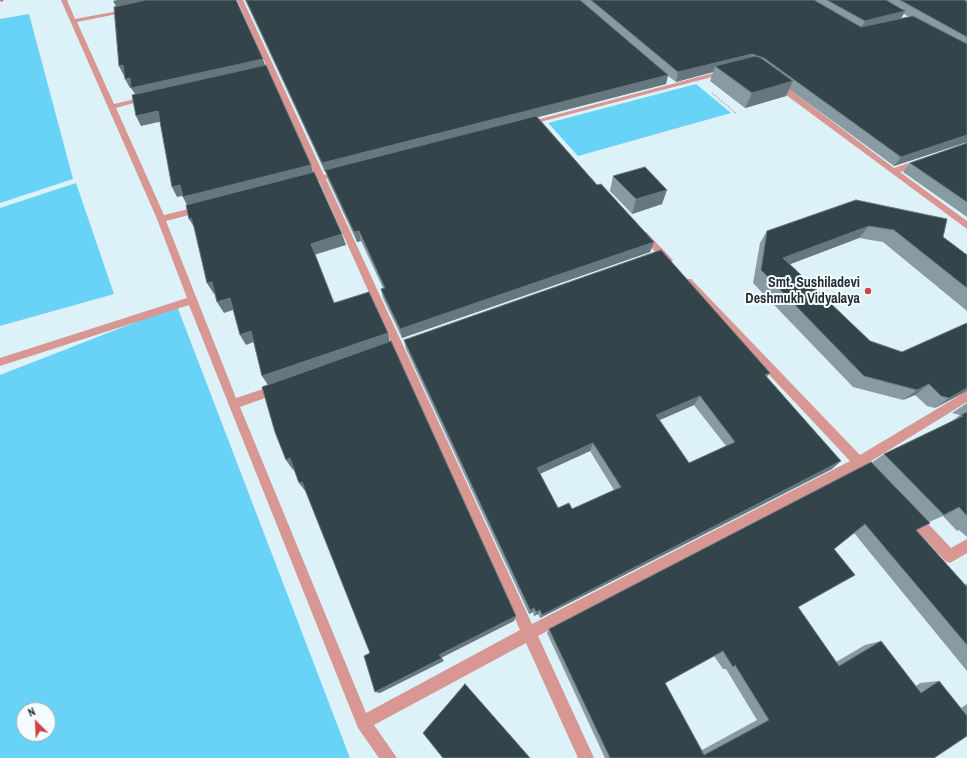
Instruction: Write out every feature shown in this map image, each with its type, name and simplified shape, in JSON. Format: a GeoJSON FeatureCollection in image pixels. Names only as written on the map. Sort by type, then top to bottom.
{"type":"FeatureCollection","features":[{"type":"Feature","properties":{"kind":"street"},"geometry":{"type":"LineString","coordinates":[[64,0],[161,219],[232,404],[363,724],[389,758]]}},
{"type":"Feature","properties":{"kind":"street"},"geometry":{"type":"LineString","coordinates":[[240,0],[268,71],[321,178],[586,758]]}},
{"type":"Feature","properties":{"kind":"street"},"geometry":{"type":"LineString","coordinates":[[74,21],[135,10]]}},
{"type":"Feature","properties":{"kind":"street"},"geometry":{"type":"LineString","coordinates":[[515,126],[540,124],[671,83],[695,80],[730,71]]}},
{"type":"Feature","properties":{"kind":"street"},"geometry":{"type":"LineString","coordinates":[[770,79],[967,226]]}},
{"type":"Feature","properties":{"kind":"street"},"geometry":{"type":"LineString","coordinates":[[112,107],[157,96]]}},
{"type":"Feature","properties":{"kind":"street"},"geometry":{"type":"LineString","coordinates":[[893,171],[930,158]]}},
{"type":"Feature","properties":{"kind":"street"},"geometry":{"type":"LineString","coordinates":[[290,186],[351,170]]}},
{"type":"Feature","properties":{"kind":"street"},"geometry":{"type":"LineString","coordinates":[[161,219],[207,208]]}},
{"type":"Feature","properties":{"kind":"street"},"geometry":{"type":"LineString","coordinates":[[639,230],[657,254],[679,272],[880,484]]}},
{"type":"Feature","properties":{"kind":"street"},"geometry":{"type":"LineString","coordinates":[[0,362],[192,300]]}},
{"type":"Feature","properties":{"kind":"street"},"geometry":{"type":"LineString","coordinates":[[232,404],[285,386]]}},
{"type":"Feature","properties":{"kind":"street"},"geometry":{"type":"LineString","coordinates":[[363,724],[529,633],[859,462],[967,396]]}},
{"type":"Feature","properties":{"kind":"street"},"geometry":{"type":"LineString","coordinates":[[902,506],[950,556],[967,546]]}},
{"type":"Feature","properties":{"kind":"path"},"geometry":{"type":"LineString","coordinates":[[695,80],[736,113]]}},
{"type":"Feature","properties":{"kind":"shaded area"},"geometry":{"type":"Polygon","coordinates":[[[29,14],[73,179],[0,203],[0,19],[29,14]]]}},
{"type":"Feature","properties":{"kind":"shaded area"},"geometry":{"type":"Polygon","coordinates":[[[696,84],[731,113],[578,156],[548,123],[696,84]]]}},
{"type":"Feature","properties":{"kind":"shaded area"},"geometry":{"type":"Polygon","coordinates":[[[76,183],[114,294],[0,326],[0,208],[76,183]]]}},
{"type":"Feature","properties":{"kind":"shaded area"},"geometry":{"type":"Polygon","coordinates":[[[177,306],[350,758],[0,758],[0,375],[177,306]]]}},
{"type":"Feature","properties":{"kind":"building"},"geometry":{"type":"Polygon","coordinates":[[[146,0],[236,0],[263,59],[131,88],[130,78],[125,79],[123,65],[119,66],[114,7],[146,0]]]}},
{"type":"Feature","properties":{"kind":"building"},"geometry":{"type":"Polygon","coordinates":[[[246,0],[580,0],[668,75],[322,163],[246,0]]]}},
{"type":"Feature","properties":{"kind":"building"},"geometry":{"type":"Polygon","coordinates":[[[591,0],[814,0],[861,27],[913,16],[967,44],[967,135],[901,157],[764,58],[752,54],[678,72],[591,0]]]}},
{"type":"Feature","properties":{"kind":"building"},"geometry":{"type":"Polygon","coordinates":[[[827,0],[886,0],[905,11],[865,21],[827,0]]]}},
{"type":"Feature","properties":{"kind":"building"},"geometry":{"type":"Polygon","coordinates":[[[900,0],[964,0],[967,2],[967,37],[900,0]]]}},
{"type":"Feature","properties":{"kind":"building"},"geometry":{"type":"Polygon","coordinates":[[[755,56],[761,58],[793,81],[752,93],[715,66],[755,56]]]}},
{"type":"Feature","properties":{"kind":"building"},"geometry":{"type":"Polygon","coordinates":[[[266,65],[311,165],[183,197],[180,185],[172,187],[158,111],[136,116],[132,95],[266,65]]]}},
{"type":"Feature","properties":{"kind":"building"},"geometry":{"type":"Polygon","coordinates":[[[536,116],[597,185],[601,184],[654,242],[400,329],[381,289],[385,288],[359,231],[354,232],[325,170],[536,116]]]}},
{"type":"Feature","properties":{"kind":"building"},"geometry":{"type":"Polygon","coordinates":[[[967,143],[967,202],[910,163],[967,143]]]}},
{"type":"Feature","properties":{"kind":"building"},"geometry":{"type":"Polygon","coordinates":[[[645,167],[667,190],[636,199],[613,176],[645,167]]]}},
{"type":"Feature","properties":{"kind":"building"},"geometry":{"type":"Polygon","coordinates":[[[314,172],[342,234],[311,244],[334,303],[369,292],[388,333],[262,376],[251,331],[240,335],[230,298],[217,302],[212,282],[207,283],[194,227],[191,218],[189,219],[186,205],[314,172]]]}},
{"type":"Feature","properties":{"kind":"building"},"geometry":{"type":"Polygon","coordinates":[[[856,200],[947,219],[943,237],[967,255],[967,288],[894,230],[869,226],[783,258],[870,341],[902,352],[967,323],[967,388],[949,398],[941,396],[929,384],[917,390],[864,376],[761,270],[767,231],[856,200]]]}},
{"type":"Feature","properties":{"kind":"building"},"geometry":{"type":"Polygon","coordinates":[[[661,250],[770,373],[765,375],[841,461],[542,615],[540,610],[536,612],[534,608],[530,610],[404,340],[661,250]],[[700,396],[656,415],[689,463],[735,442],[700,396]],[[593,443],[537,468],[558,508],[569,503],[572,509],[621,487],[593,443]]]}},
{"type":"Feature","properties":{"kind":"building"},"geometry":{"type":"Polygon","coordinates":[[[391,341],[516,616],[439,655],[442,658],[375,692],[364,656],[370,653],[302,482],[299,483],[290,458],[286,460],[275,432],[262,387],[391,341]]]}},
{"type":"Feature","properties":{"kind":"building"},"geometry":{"type":"Polygon","coordinates":[[[967,412],[967,516],[959,507],[944,515],[884,454],[963,416],[961,415],[967,412]]]}},
{"type":"Feature","properties":{"kind":"building"},"geometry":{"type":"Polygon","coordinates":[[[871,462],[930,523],[916,530],[967,587],[967,645],[865,524],[834,549],[855,575],[798,607],[839,666],[881,641],[921,693],[939,681],[967,716],[967,736],[934,758],[610,758],[549,629],[871,462]],[[723,651],[665,683],[704,755],[769,720],[735,665],[733,667],[723,651]]]}},
{"type":"Feature","properties":{"kind":"building"},"geometry":{"type":"Polygon","coordinates":[[[465,684],[530,758],[443,758],[423,733],[465,684]]]}},
{"type":"Feature","properties":{"kind":"place","name":"Smt. Sushiladevi Deshmukh Vidyalaya"},"geometry":{"type":"Point","coordinates":[868,291]}}]}
